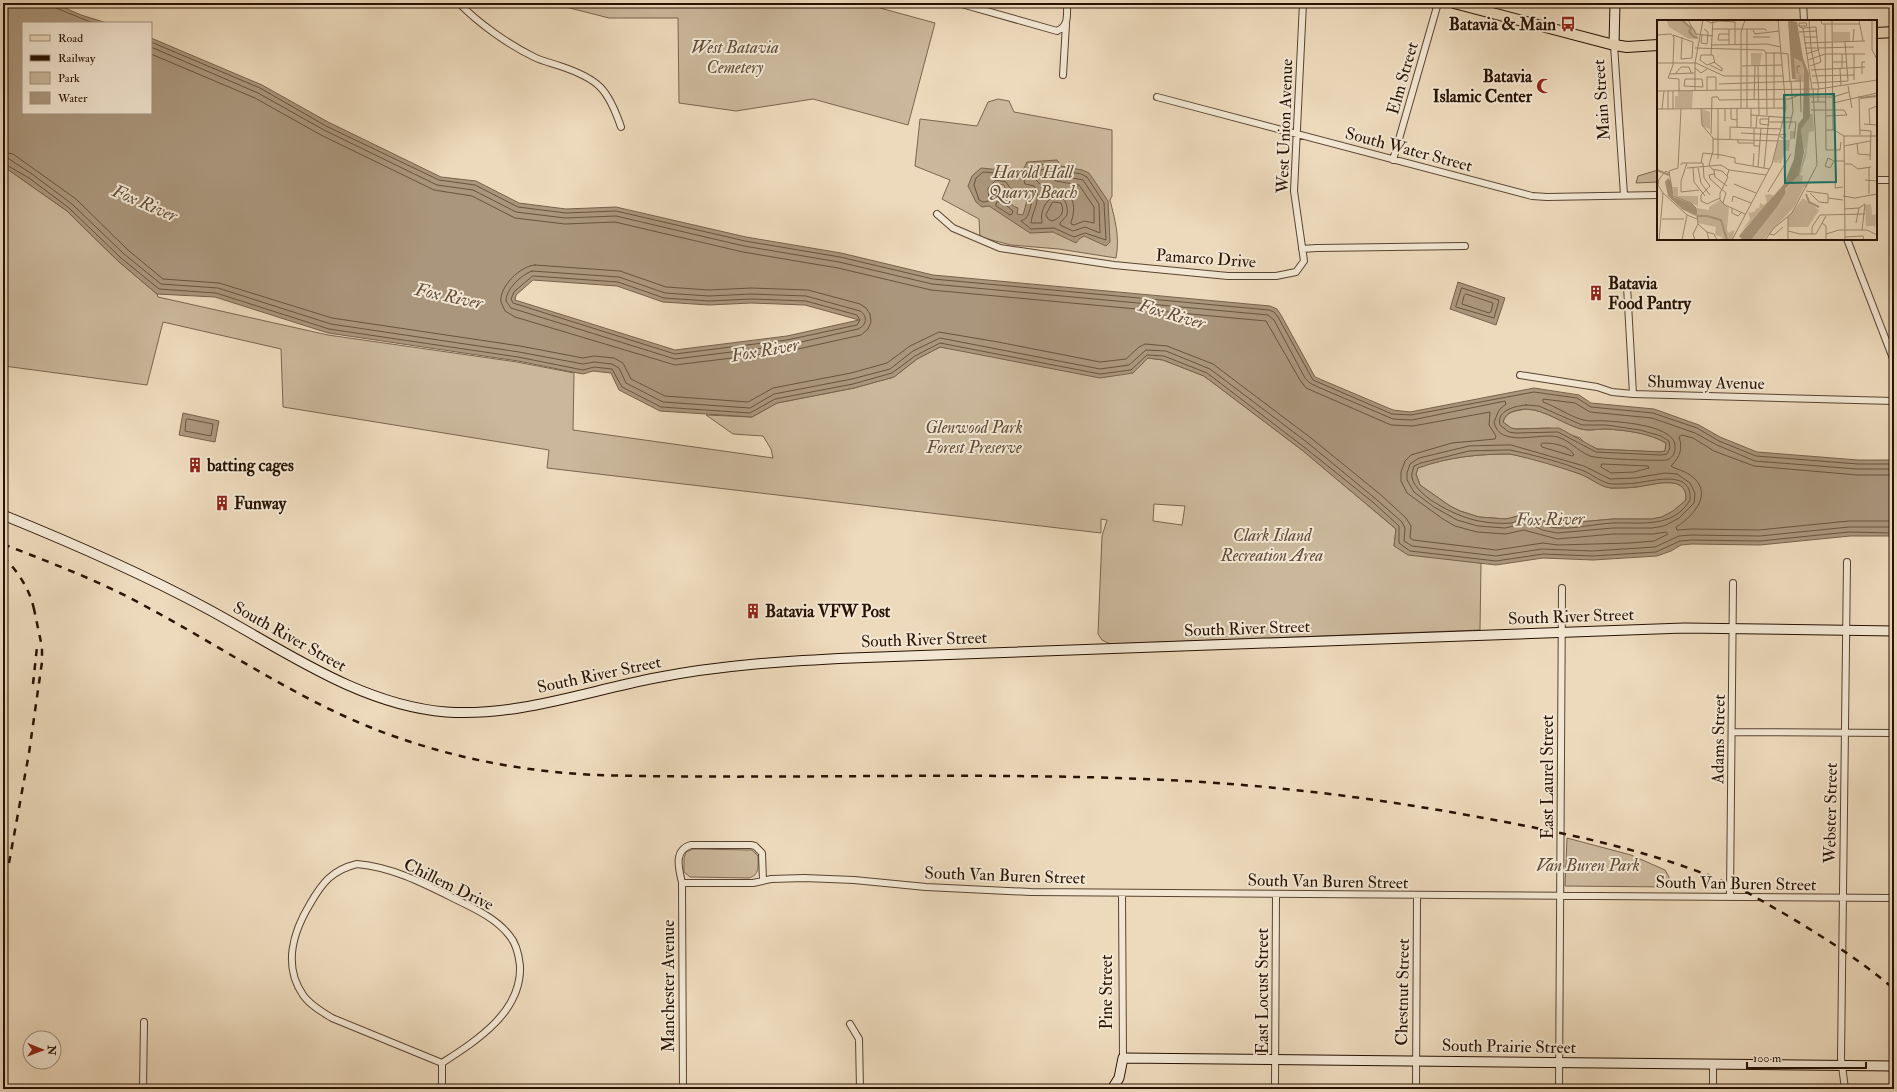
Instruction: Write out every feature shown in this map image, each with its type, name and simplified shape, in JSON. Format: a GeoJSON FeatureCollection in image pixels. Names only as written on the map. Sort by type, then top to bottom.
{"type":"FeatureCollection","features":[{"type":"Feature","properties":{"kind":"main road"},"geometry":{"type":"LineString","coordinates":[[1454,3],[1614,45],[1627,47],[1657,45]]}},
{"type":"Feature","properties":{"kind":"main road","name":"Main Street"},"geometry":{"type":"LineString","coordinates":[[1614,45],[1615,3]]}},
{"type":"Feature","properties":{"kind":"main road"},"geometry":{"type":"LineString","coordinates":[[1877,33],[1894,32]]}},
{"type":"Feature","properties":{"kind":"main road","name":"South River Street"},"geometry":{"type":"LineString","coordinates":[[3,515],[73,544],[158,583],[358,690],[397,704],[445,712],[467,713],[514,709],[656,677],[764,662],[1684,628],[1894,631]]}},
{"type":"Feature","properties":{"kind":"main road","name":"South Prairie Street"},"geometry":{"type":"LineString","coordinates":[[1123,1058],[1559,1062],[1713,1066],[1894,1066]]}},
{"type":"Feature","properties":{"kind":"main road","name":"Pine Street"},"geometry":{"type":"LineString","coordinates":[[1112,1089],[1119,1078],[1123,1058]]}},
{"type":"Feature","properties":{"kind":"street"},"geometry":{"type":"LineString","coordinates":[[459,3],[468,12],[491,29],[534,58],[582,74],[592,79],[608,94],[621,127]]}},
{"type":"Feature","properties":{"kind":"street"},"geometry":{"type":"LineString","coordinates":[[958,3],[1057,31],[1063,28],[1066,24]]}},
{"type":"Feature","properties":{"kind":"street"},"geometry":{"type":"LineString","coordinates":[[1063,75],[1067,3]]}},
{"type":"Feature","properties":{"kind":"street","name":"West Union Avenue"},"geometry":{"type":"LineString","coordinates":[[1302,249],[1294,191],[1303,3]]}},
{"type":"Feature","properties":{"kind":"street","name":"Elm Street"},"geometry":{"type":"LineString","coordinates":[[1393,160],[1438,3]]}},
{"type":"Feature","properties":{"kind":"street"},"geometry":{"type":"LineString","coordinates":[[1803,3],[1804,20]]}},
{"type":"Feature","properties":{"kind":"street","name":"Main Street"},"geometry":{"type":"LineString","coordinates":[[1614,45],[1624,195]]}},
{"type":"Feature","properties":{"kind":"street","name":"South Water Street"},"geometry":{"type":"LineString","coordinates":[[1157,97],[1539,197],[1657,194]]}},
{"type":"Feature","properties":{"kind":"street"},"geometry":{"type":"LineString","coordinates":[[1877,180],[1894,180]]}},
{"type":"Feature","properties":{"kind":"street","name":"Pamarco Drive"},"geometry":{"type":"LineString","coordinates":[[937,214],[953,228],[1000,248],[1114,265],[1228,276],[1276,276],[1296,272],[1304,261],[1302,249]]}},
{"type":"Feature","properties":{"kind":"street"},"geometry":{"type":"LineString","coordinates":[[1847,240],[1894,361]]}},
{"type":"Feature","properties":{"kind":"street"},"geometry":{"type":"LineString","coordinates":[[1302,249],[1465,246]]}},
{"type":"Feature","properties":{"kind":"street"},"geometry":{"type":"LineString","coordinates":[[1627,286],[1633,394]]}},
{"type":"Feature","properties":{"kind":"street","name":"Shumway Avenue"},"geometry":{"type":"LineString","coordinates":[[1520,375],[1597,387],[1612,392],[1633,394],[1894,401]]}},
{"type":"Feature","properties":{"kind":"street","name":"Webster Street"},"geometry":{"type":"LineString","coordinates":[[1845,1089],[1842,1066],[1847,562]]}},
{"type":"Feature","properties":{"kind":"street","name":"Adams Street"},"geometry":{"type":"LineString","coordinates":[[1730,896],[1733,582]]}},
{"type":"Feature","properties":{"kind":"street","name":"East Laurel Street"},"geometry":{"type":"LineString","coordinates":[[1559,1089],[1562,588]]}},
{"type":"Feature","properties":{"kind":"street"},"geometry":{"type":"LineString","coordinates":[[1732,732],[1894,733]]}},
{"type":"Feature","properties":{"kind":"street"},"geometry":{"type":"LineString","coordinates":[[682,883],[679,868],[679,855],[684,848],[691,845],[755,846],[762,853],[763,881]]}},
{"type":"Feature","properties":{"kind":"street","name":"Chillem Drive"},"geometry":{"type":"LineString","coordinates":[[357,864],[371,865],[404,875],[482,914],[499,925],[510,935],[520,959],[518,989],[510,1006],[497,1021],[459,1052],[442,1063],[332,1018],[316,1008],[304,996],[296,980],[292,963],[292,952],[296,930],[319,890],[335,873],[343,868],[357,864]]}},
{"type":"Feature","properties":{"kind":"street","name":"South Van Buren Street"},"geometry":{"type":"LineString","coordinates":[[682,883],[753,883],[804,878],[854,880],[926,887],[1031,892],[1417,896],[1561,895],[1894,898]]}},
{"type":"Feature","properties":{"kind":"street","name":"Manchester Avenue"},"geometry":{"type":"LineString","coordinates":[[682,883],[683,1089]]}},
{"type":"Feature","properties":{"kind":"street","name":"Pine Street"},"geometry":{"type":"LineString","coordinates":[[1122,893],[1123,1058]]}},
{"type":"Feature","properties":{"kind":"street","name":"East Locust Street"},"geometry":{"type":"LineString","coordinates":[[1275,1089],[1276,894]]}},
{"type":"Feature","properties":{"kind":"street","name":"Chestnut Street"},"geometry":{"type":"LineString","coordinates":[[1416,1089],[1417,896]]}},
{"type":"Feature","properties":{"kind":"street"},"geometry":{"type":"LineString","coordinates":[[143,1089],[144,1022]]}},
{"type":"Feature","properties":{"kind":"street"},"geometry":{"type":"LineString","coordinates":[[850,1024],[859,1039],[860,1089]]}},
{"type":"Feature","properties":{"kind":"street"},"geometry":{"type":"LineString","coordinates":[[442,1063],[442,1089]]}},
{"type":"Feature","properties":{"kind":"street"},"geometry":{"type":"LineString","coordinates":[[1713,1066],[1713,1089]]}},
{"type":"Feature","properties":{"kind":"green space","name":"West Batavia Cemetery"},"geometry":{"type":"Polygon","coordinates":[[[550,3],[881,3],[880,8],[935,23],[908,125],[813,99],[736,111],[679,103],[678,18],[609,18],[550,3]]]}},
{"type":"Feature","properties":{"kind":"green space","name":"Harold Hall Quarry Beach"},"geometry":{"type":"Polygon","coordinates":[[[998,99],[1009,101],[1014,112],[1112,130],[1112,196],[1110,200],[1117,236],[1116,258],[1059,249],[1011,245],[980,237],[979,219],[942,199],[950,180],[915,166],[920,119],[977,126],[988,102],[998,99]]]}},
{"type":"Feature","properties":{"kind":"green space"},"geometry":{"type":"Polygon","coordinates":[[[3,166],[67,211],[118,261],[157,294],[158,297],[328,335],[517,362],[574,373],[573,430],[773,458],[771,449],[763,436],[733,434],[706,415],[752,417],[777,403],[854,388],[894,377],[917,359],[940,347],[995,356],[1133,373],[1148,358],[1163,360],[1204,376],[1302,450],[1396,529],[1394,546],[1448,559],[1481,563],[1480,630],[1110,644],[1102,640],[1098,634],[1102,536],[1107,520],[1101,519],[1101,533],[547,468],[549,450],[283,407],[281,349],[163,322],[147,385],[4,366],[3,368],[3,166]],[[1154,504],[1153,521],[1182,525],[1185,506],[1154,504]]]}},
{"type":"Feature","properties":{"kind":"green space"},"geometry":{"type":"Polygon","coordinates":[[[1657,170],[1657,182],[1636,183],[1638,176],[1657,170]]]}},
{"type":"Feature","properties":{"kind":"green space"},"geometry":{"type":"Polygon","coordinates":[[[1526,409],[1547,414],[1581,429],[1613,429],[1645,434],[1666,443],[1665,451],[1597,449],[1586,444],[1580,438],[1550,428],[1516,429],[1511,428],[1503,422],[1504,418],[1509,414],[1526,409]]]}},
{"type":"Feature","properties":{"kind":"green space"},"geometry":{"type":"Polygon","coordinates":[[[1510,454],[1563,468],[1584,476],[1603,486],[1611,488],[1633,487],[1658,483],[1675,483],[1681,486],[1685,491],[1686,500],[1673,511],[1662,517],[1652,519],[1613,519],[1557,524],[1544,521],[1536,517],[1522,515],[1506,519],[1479,517],[1450,506],[1420,485],[1416,474],[1418,468],[1441,461],[1475,456],[1510,454]]]}},
{"type":"Feature","properties":{"kind":"green space","name":"Van Buren Park"},"geometry":{"type":"Polygon","coordinates":[[[1567,838],[1631,855],[1665,870],[1669,877],[1669,887],[1565,886],[1567,838]]]}},
{"type":"Feature","properties":{"kind":"green space"},"geometry":{"type":"Polygon","coordinates":[[[693,849],[752,850],[758,856],[758,870],[753,877],[749,878],[690,877],[684,872],[684,858],[686,852],[693,849]]]}},
{"type":"Feature","properties":{"kind":"water","name":"Fox River"},"geometry":{"type":"Polygon","coordinates":[[[3,3],[54,3],[81,15],[104,22],[22,22],[22,114],[152,114],[152,38],[262,85],[328,122],[441,177],[476,181],[519,203],[566,209],[616,207],[746,237],[841,253],[933,275],[1270,306],[1277,309],[1281,315],[1315,377],[1393,410],[1410,412],[1534,388],[1579,395],[1591,403],[1654,409],[1699,425],[1720,437],[1757,452],[1858,460],[1894,460],[1894,536],[1850,536],[1760,545],[1692,544],[1681,545],[1671,551],[1657,556],[1593,560],[1543,558],[1496,565],[1408,555],[1394,546],[1396,529],[1302,450],[1204,376],[1163,360],[1148,358],[1133,373],[1100,378],[940,347],[917,359],[894,377],[854,388],[777,403],[752,417],[660,411],[619,390],[611,373],[593,371],[583,374],[518,361],[328,333],[215,297],[157,294],[118,261],[67,211],[3,166],[3,3]],[[533,280],[516,295],[515,300],[675,350],[787,336],[859,320],[805,305],[751,303],[709,305],[663,302],[617,286],[533,280]],[[1526,409],[1509,413],[1504,418],[1503,422],[1511,428],[1516,429],[1559,428],[1597,449],[1665,451],[1666,443],[1645,434],[1613,429],[1581,429],[1547,414],[1526,409]],[[1510,454],[1463,457],[1441,461],[1418,468],[1416,474],[1420,485],[1450,506],[1479,517],[1506,519],[1522,515],[1537,517],[1544,521],[1557,524],[1613,519],[1652,519],[1662,517],[1673,511],[1686,500],[1685,491],[1681,486],[1675,483],[1658,483],[1633,487],[1611,488],[1603,486],[1580,474],[1554,465],[1510,454]]]}},
{"type":"Feature","properties":{"kind":"water"},"geometry":{"type":"Polygon","coordinates":[[[1057,160],[1061,166],[1082,170],[1089,173],[1108,201],[1110,242],[1106,246],[1084,236],[1076,243],[1053,232],[1030,233],[989,206],[982,207],[976,202],[968,186],[972,176],[981,168],[1022,172],[1027,162],[1057,160]],[[996,184],[992,189],[993,198],[1003,197],[1018,208],[1017,214],[1023,215],[1029,193],[1022,193],[1018,198],[1012,199],[1008,195],[1004,185],[996,184]]]}},
{"type":"Feature","properties":{"kind":"water"},"geometry":{"type":"Polygon","coordinates":[[[1458,282],[1505,298],[1496,325],[1450,309],[1458,282]]]}},
{"type":"Feature","properties":{"kind":"water"},"geometry":{"type":"Polygon","coordinates":[[[183,413],[219,421],[215,442],[179,435],[183,413]]]}},
{"type":"Feature","properties":{"kind":"railway"},"geometry":{"type":"LineString","coordinates":[[3,544],[111,588],[174,622],[288,688],[347,717],[403,740],[457,755],[538,770],[594,775],[737,777],[1095,777],[1248,785],[1409,805],[1581,837],[1641,853],[1701,872],[1743,890],[1798,922],[1854,958],[1894,989]]}},
{"type":"Feature","properties":{"kind":"railway"},"geometry":{"type":"LineString","coordinates":[[3,556],[24,583],[31,598],[35,615]]}},
{"type":"Feature","properties":{"kind":"railway"},"geometry":{"type":"LineString","coordinates":[[9,863],[29,753],[42,662],[42,647],[34,609]]}},
{"type":"Feature","properties":{"kind":"railway"},"geometry":{"type":"LineString","coordinates":[[33,684],[37,647]]}},
{"type":"Feature","properties":{"kind":"place","name":"Batavia & Main"},"geometry":{"type":"Point","coordinates":[1568,24]}},
{"type":"Feature","properties":{"kind":"place","name":"Batavia Islamic Center"},"geometry":{"type":"Point","coordinates":[1544,86]}},
{"type":"Feature","properties":{"kind":"place","name":"Batavia Food Pantry"},"geometry":{"type":"Point","coordinates":[1596,293]}},
{"type":"Feature","properties":{"kind":"place","name":"batting cages"},"geometry":{"type":"Point","coordinates":[195,465]}},
{"type":"Feature","properties":{"kind":"place","name":"Funway"},"geometry":{"type":"Point","coordinates":[222,503]}},
{"type":"Feature","properties":{"kind":"place","name":"Batavia VFW Post"},"geometry":{"type":"Point","coordinates":[753,611]}},
{"type":"Feature","properties":{"kind":"park label","name":"Glenwood Park Forest Preserve"},"geometry":{"type":"Point","coordinates":[974,437]}},
{"type":"Feature","properties":{"kind":"park label","name":"Clark Island Recreation Area"},"geometry":{"type":"Point","coordinates":[1272,545]}}]}
